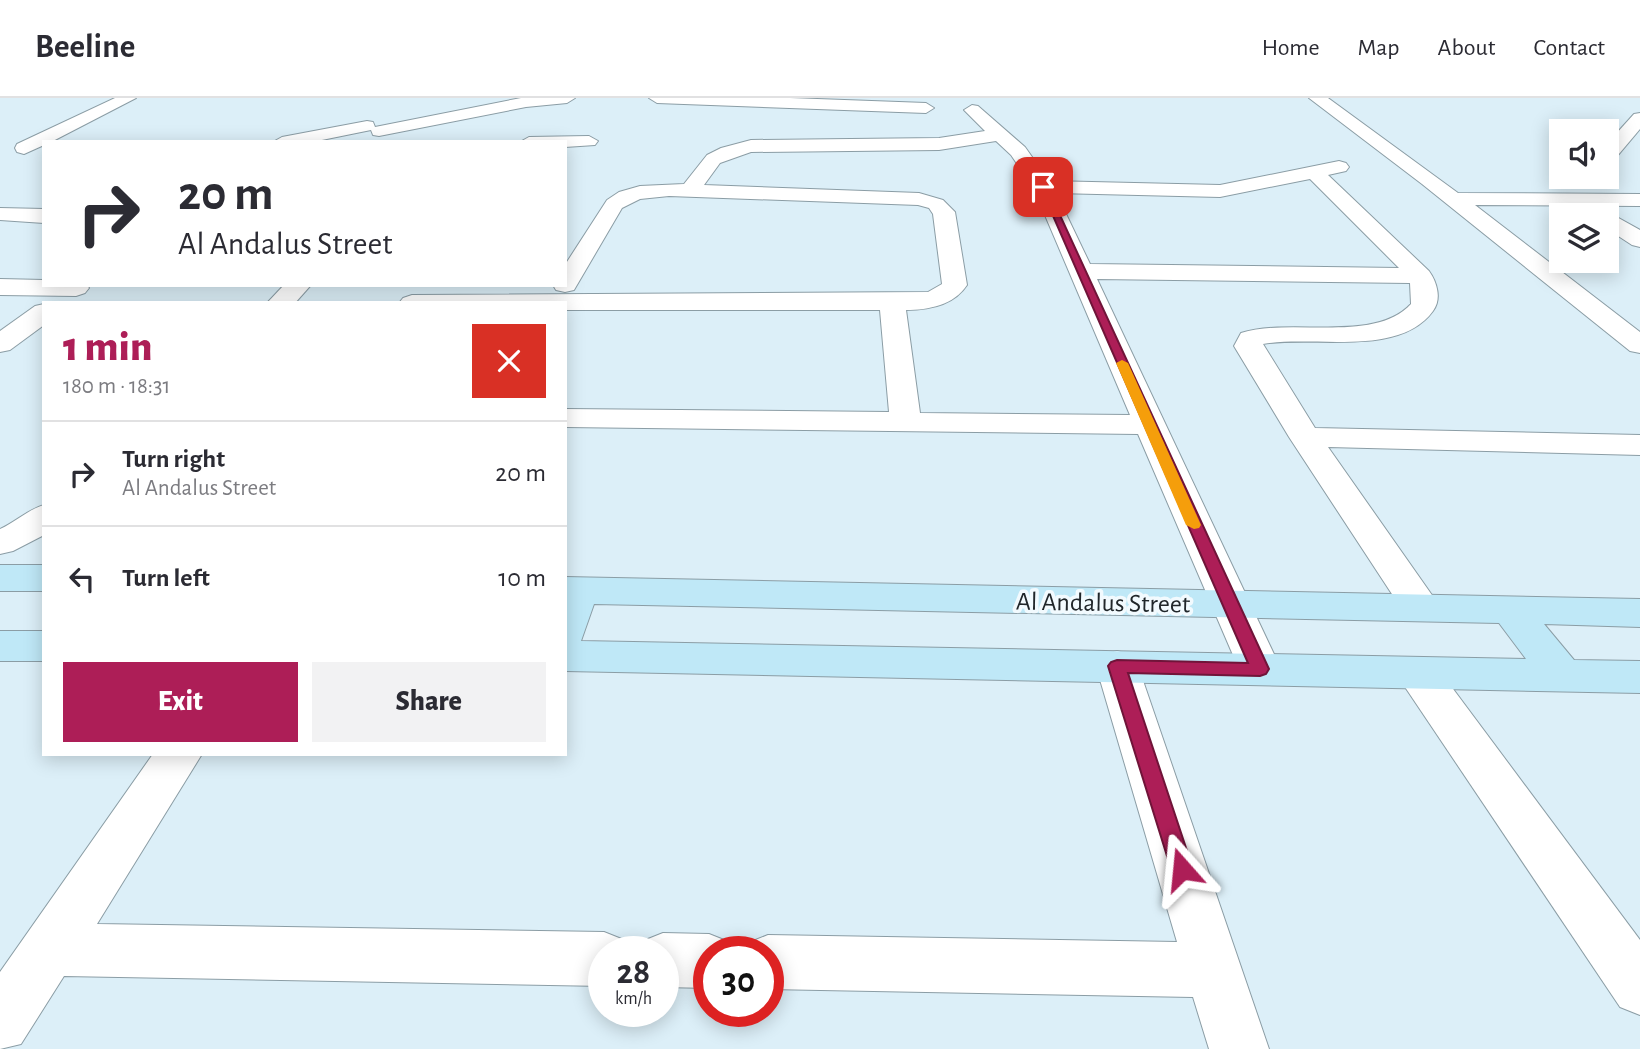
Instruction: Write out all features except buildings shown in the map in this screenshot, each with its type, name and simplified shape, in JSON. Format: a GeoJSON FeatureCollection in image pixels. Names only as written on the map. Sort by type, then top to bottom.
{"type":"FeatureCollection","features":[{"type":"Feature","properties":{"kind":"street"},"geometry":{"type":"LineString","coordinates":[[42,148],[15,149],[128,98]]}},
{"type":"Feature","properties":{"kind":"street"},"geometry":{"type":"LineString","coordinates":[[295,140],[526,102],[566,98]]}},
{"type":"Feature","properties":{"kind":"street"},"geometry":{"type":"LineString","coordinates":[[657,98],[926,108]]}},
{"type":"Feature","properties":{"kind":"street"},"geometry":{"type":"LineString","coordinates":[[1317,98],[1640,345]]}},
{"type":"Feature","properties":{"kind":"street"},"geometry":{"type":"LineString","coordinates":[[348,107],[354,118],[394,140]]}},
{"type":"Feature","properties":{"kind":"street"},"geometry":{"type":"LineString","coordinates":[[972,110],[1002,135],[1031,168],[1043,187],[1260,669]]}},
{"type":"Feature","properties":{"kind":"street"},"geometry":{"type":"LineString","coordinates":[[1619,154],[1640,118]]}},
{"type":"Feature","properties":{"kind":"street"},"geometry":{"type":"LineString","coordinates":[[691,191],[711,158],[727,151],[751,146],[939,144],[1002,135]]}},
{"type":"Feature","properties":{"kind":"street"},"geometry":{"type":"LineString","coordinates":[[567,141],[590,141]]}},
{"type":"Feature","properties":{"kind":"street"},"geometry":{"type":"LineString","coordinates":[[1043,187],[1220,191],[1327,170],[1420,276],[1426,292],[1423,307],[1411,321],[1376,332],[1264,335],[1251,339],[1248,346],[1305,437],[1421,608]]}},
{"type":"Feature","properties":{"kind":"street"},"geometry":{"type":"LineString","coordinates":[[1619,178],[1640,198]]}},
{"type":"Feature","properties":{"kind":"street"},"geometry":{"type":"LineString","coordinates":[[435,301],[562,290],[892,302],[934,299],[949,293],[955,285],[944,212],[936,204],[919,199],[691,191],[645,191],[624,196],[614,204],[567,282]]}},
{"type":"Feature","properties":{"kind":"street"},"geometry":{"type":"LineString","coordinates":[[1452,199],[1640,198]]}},
{"type":"Feature","properties":{"kind":"street"},"geometry":{"type":"LineString","coordinates":[[1578,199],[1584,203]]}},
{"type":"Feature","properties":{"kind":"street"},"geometry":{"type":"LineString","coordinates":[[0,214],[42,216]]}},
{"type":"Feature","properties":{"kind":"street"},"geometry":{"type":"LineString","coordinates":[[1619,226],[1640,240]]}},
{"type":"Feature","properties":{"kind":"street"},"geometry":{"type":"LineString","coordinates":[[1081,271],[1420,276]]}},
{"type":"Feature","properties":{"kind":"street"},"geometry":{"type":"LineString","coordinates":[[0,287],[71,292]]}},
{"type":"Feature","properties":{"kind":"street"},"geometry":{"type":"LineString","coordinates":[[282,301],[297,287]]}},
{"type":"Feature","properties":{"kind":"street"},"geometry":{"type":"LineString","coordinates":[[414,301],[425,287]]}},
{"type":"Feature","properties":{"kind":"street"},"geometry":{"type":"LineString","coordinates":[[892,302],[906,423]]}},
{"type":"Feature","properties":{"kind":"street"},"geometry":{"type":"LineString","coordinates":[[0,344],[42,313]]}},
{"type":"Feature","properties":{"kind":"street"},"geometry":{"type":"LineString","coordinates":[[567,418],[1149,425]]}},
{"type":"Feature","properties":{"kind":"street"},"geometry":{"type":"LineString","coordinates":[[1305,437],[1640,445]]}},
{"type":"Feature","properties":{"kind":"street"},"geometry":{"type":"LineString","coordinates":[[0,543],[27,531],[42,518]]}},
{"type":"Feature","properties":{"kind":"street"},"geometry":{"type":"LineString","coordinates":[[0,578],[42,578]]}},
{"type":"Feature","properties":{"kind":"street"},"geometry":{"type":"LineString","coordinates":[[567,619],[571,590]]}},
{"type":"Feature","properties":{"kind":"street","name":"Al Andalus Street"},"geometry":{"type":"LineString","coordinates":[[571,590],[1640,613]]}},
{"type":"Feature","properties":{"kind":"street"},"geometry":{"type":"LineString","coordinates":[[1510,610],[1563,676]]}},
{"type":"Feature","properties":{"kind":"street"},"geometry":{"type":"LineString","coordinates":[[0,646],[42,646]]}},
{"type":"Feature","properties":{"kind":"street"},"geometry":{"type":"LineString","coordinates":[[567,656],[1640,677]]}},
{"type":"Feature","properties":{"kind":"street"},"geometry":{"type":"LineString","coordinates":[[1117,666],[1239,1049]]}},
{"type":"Feature","properties":{"kind":"street"},"geometry":{"type":"LineString","coordinates":[[1418,673],[1640,987]]}},
{"type":"Feature","properties":{"kind":"street"},"geometry":{"type":"LineString","coordinates":[[0,1023],[178,756]]}},
{"type":"Feature","properties":{"kind":"street"},"geometry":{"type":"LineString","coordinates":[[51,949],[588,959]]}},
{"type":"Feature","properties":{"kind":"street"},"geometry":{"type":"LineString","coordinates":[[784,962],[1214,970]]}},
{"type":"Feature","properties":{"kind":"slow traffic"},"geometry":{"type":"LineString","coordinates":[[1122,363],[1194,525]]}},
{"type":"Feature","properties":{"kind":"route"},"geometry":{"type":"LineString","coordinates":[[1043,187],[1260,669],[1117,666],[1182,869]]}}]}
